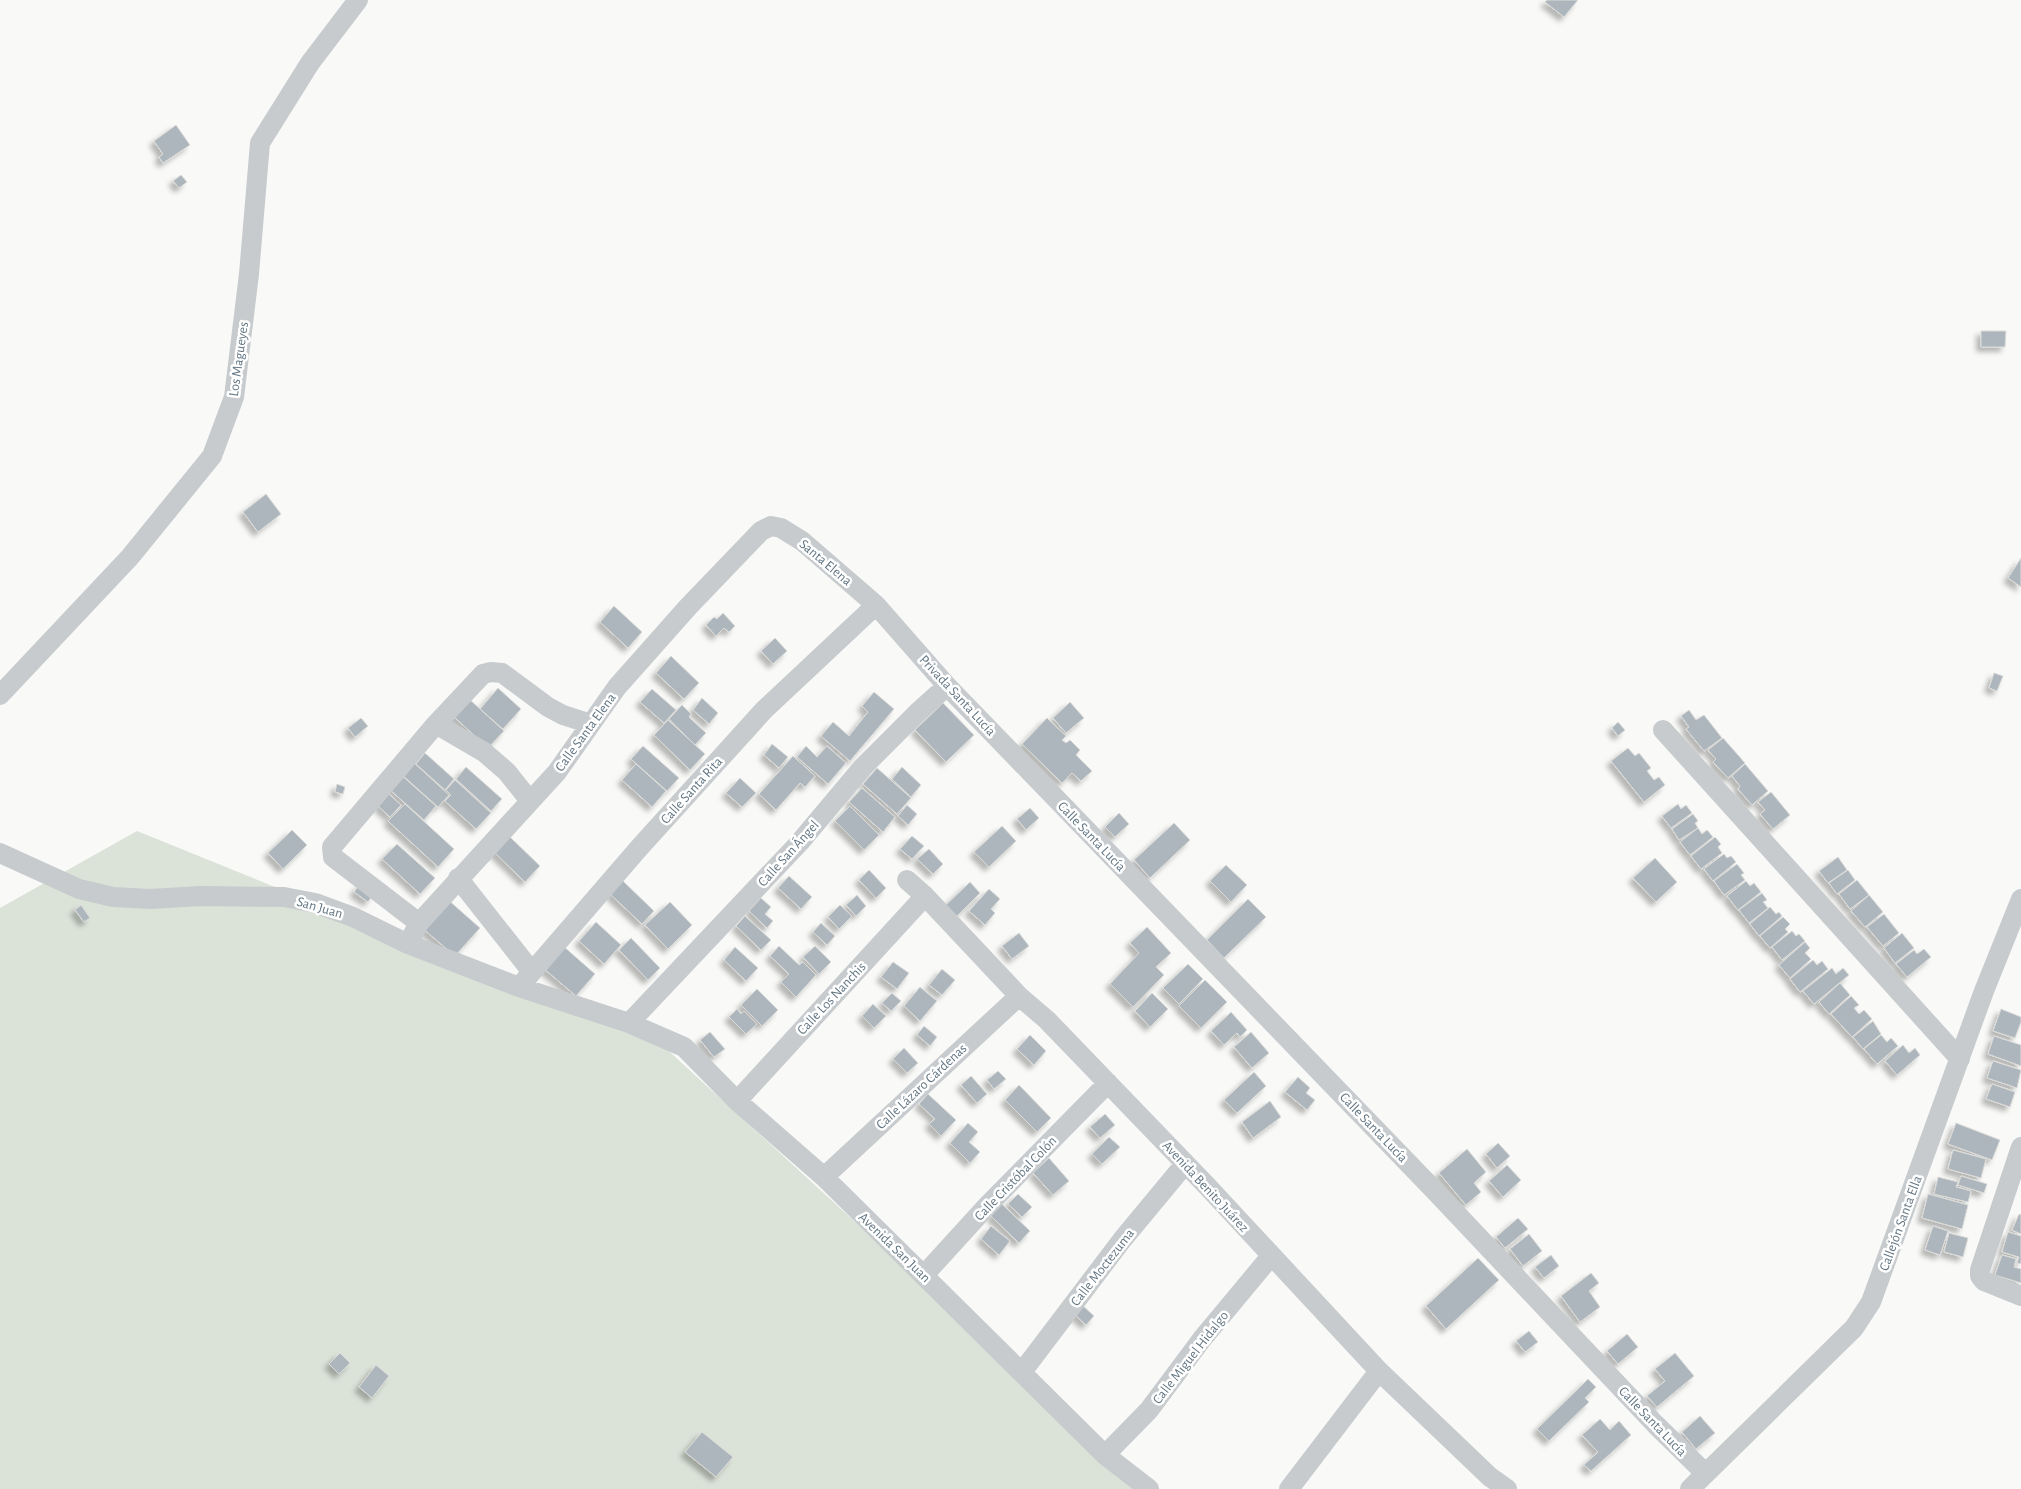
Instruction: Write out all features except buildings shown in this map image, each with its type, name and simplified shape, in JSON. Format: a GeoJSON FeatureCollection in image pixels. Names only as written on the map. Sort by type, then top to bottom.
{"type":"FeatureCollection","features":[{"type":"Feature","properties":{"kind":"street","name":"Los Magueyes"},"geometry":{"type":"LineString","coordinates":[[0,695],[130,557],[212,456],[234,397],[249,274],[260,143],[310,63],[358,0]]}},
{"type":"Feature","properties":{"kind":"street","name":"Santa Elena"},"geometry":{"type":"LineString","coordinates":[[770,526],[781,528],[802,541],[876,605]]}},
{"type":"Feature","properties":{"kind":"street","name":"Calle Santa Elena"},"geometry":{"type":"LineString","coordinates":[[408,944],[419,923],[458,878],[557,772],[618,687],[688,606],[761,531],[770,526]]}},
{"type":"Feature","properties":{"kind":"street","name":"Privada Santa Lucía"},"geometry":{"type":"LineString","coordinates":[[876,605],[948,686],[1040,784]]}},
{"type":"Feature","properties":{"kind":"street","name":"Calle Santa Rita"},"geometry":{"type":"LineString","coordinates":[[519,987],[639,848],[764,710],[876,605]]}},
{"type":"Feature","properties":{"kind":"street"},"geometry":{"type":"LineString","coordinates":[[419,923],[333,857],[331,852],[332,847],[436,724],[482,674],[491,672],[502,673],[563,716],[591,724]]}},
{"type":"Feature","properties":{"kind":"street","name":"Calle San Ángel"},"geometry":{"type":"LineString","coordinates":[[630,1023],[800,842],[862,768],[917,713],[948,686]]}},
{"type":"Feature","properties":{"kind":"street"},"geometry":{"type":"LineString","coordinates":[[436,724],[484,752],[507,772],[530,801]]}},
{"type":"Feature","properties":{"kind":"street"},"geometry":{"type":"LineString","coordinates":[[1663,730],[1960,1059]]}},
{"type":"Feature","properties":{"kind":"street","name":"Calle Santa Lucía"},"geometry":{"type":"LineString","coordinates":[[1040,784],[1436,1192],[1655,1424],[1705,1473]]}},
{"type":"Feature","properties":{"kind":"street","name":"San Juan"},"geometry":{"type":"LineString","coordinates":[[0,853],[79,889],[113,897],[150,899],[201,896],[284,897],[315,903],[353,917],[408,944],[519,987],[630,1023]]}},
{"type":"Feature","properties":{"kind":"street"},"geometry":{"type":"LineString","coordinates":[[458,878],[532,972]]}},
{"type":"Feature","properties":{"kind":"street","name":"Avenida Benito Juárez"},"geometry":{"type":"LineString","coordinates":[[907,880],[926,896],[1019,996],[1047,1020],[1108,1083],[1485,1483],[1506,1489]]}},
{"type":"Feature","properties":{"kind":"street","name":"Calle Los Nanchis"},"geometry":{"type":"LineString","coordinates":[[736,1101],[926,896]]}},
{"type":"Feature","properties":{"kind":"street","name":"Callejón Santa Ella"},"geometry":{"type":"LineString","coordinates":[[1690,1489],[1854,1328],[1871,1302],[1984,991],[2020,903]]}},
{"type":"Feature","properties":{"kind":"street","name":"Calle Lázaro Cárdenas"},"geometry":{"type":"LineString","coordinates":[[824,1177],[1019,996]]}},
{"type":"Feature","properties":{"kind":"street","name":"Avenida San Juan"},"geometry":{"type":"LineString","coordinates":[[630,1023],[684,1047],[736,1101],[824,1177],[1104,1455],[1149,1489]]}},
{"type":"Feature","properties":{"kind":"street","name":"Calle Cristóbal Colón"},"geometry":{"type":"LineString","coordinates":[[924,1275],[986,1207],[1108,1083]]}},
{"type":"Feature","properties":{"kind":"street"},"geometry":{"type":"LineString","coordinates":[[2021,1147],[1980,1270],[1980,1276],[1984,1281],[2021,1296]]}},
{"type":"Feature","properties":{"kind":"street","name":"Calle Moctezuma"},"geometry":{"type":"LineString","coordinates":[[1022,1372],[1122,1240],[1185,1164]]}},
{"type":"Feature","properties":{"kind":"street","name":"Calle Miguel Hidalgo"},"geometry":{"type":"LineString","coordinates":[[1104,1455],[1149,1410],[1202,1339],[1271,1256]]}},
{"type":"Feature","properties":{"kind":"street"},"geometry":{"type":"LineString","coordinates":[[1289,1489],[1379,1371]]}},
{"type":"Feature","properties":{"kind":"shaded area"},"geometry":{"type":"Polygon","coordinates":[[[137,831],[660,1043],[1146,1489],[0,1489],[0,908],[137,831]]]}}]}
